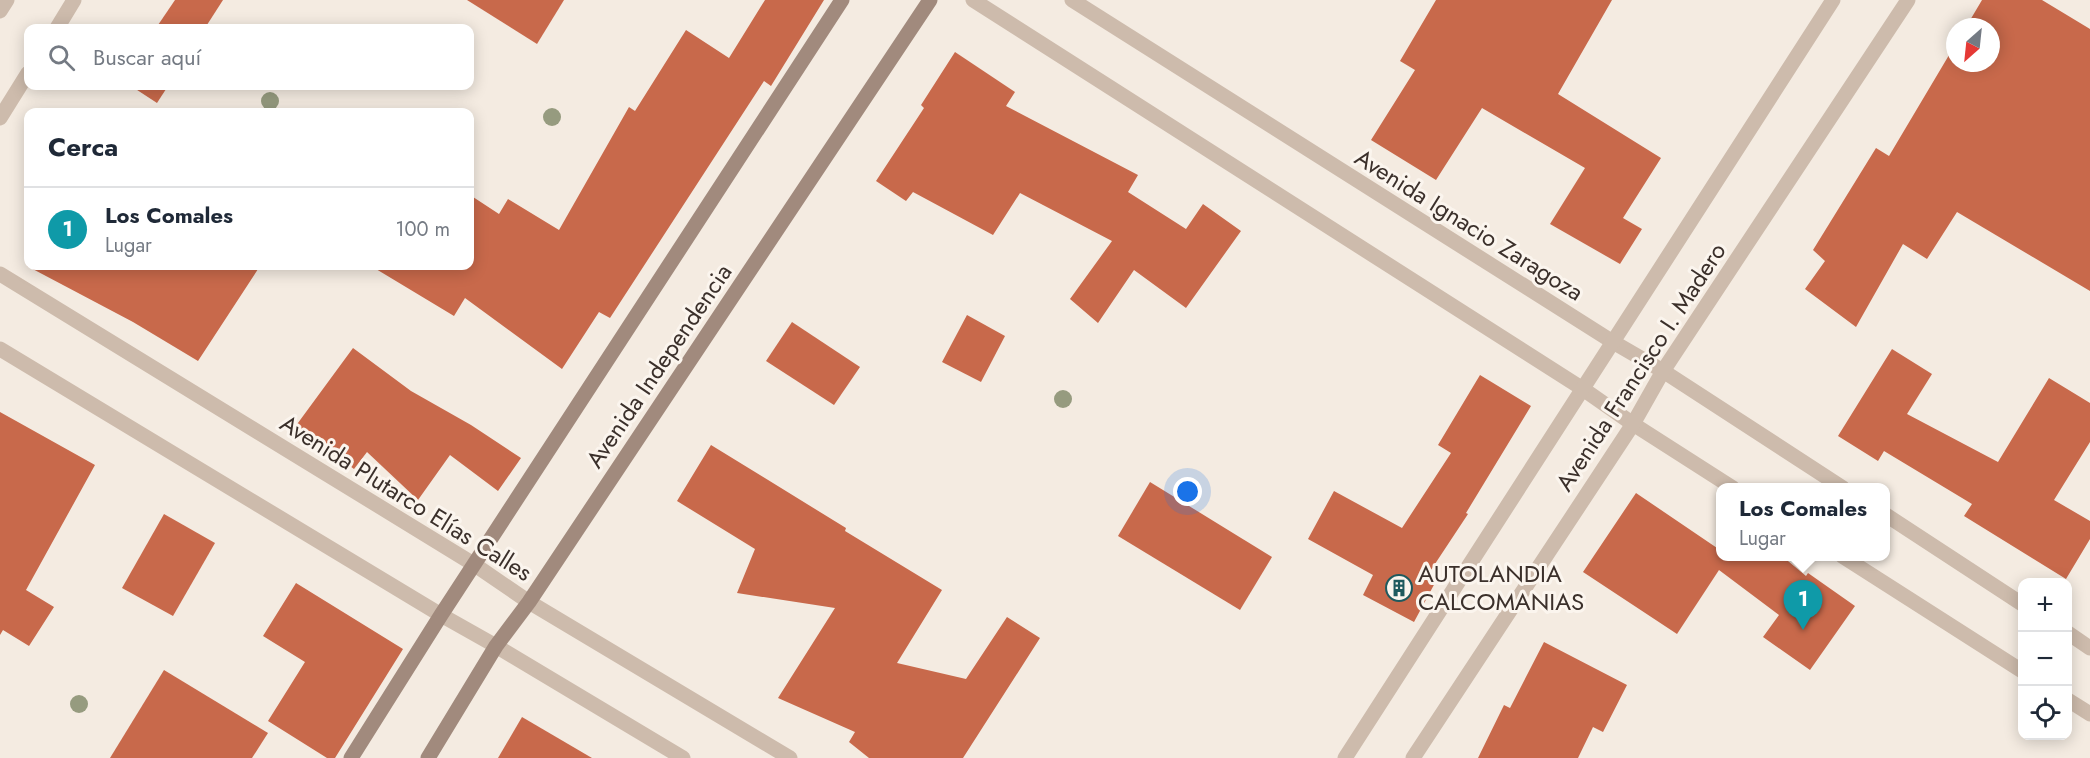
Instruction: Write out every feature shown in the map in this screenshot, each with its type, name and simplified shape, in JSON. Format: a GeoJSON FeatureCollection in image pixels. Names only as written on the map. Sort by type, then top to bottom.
{"type":"FeatureCollection","features":[{"type":"Feature","properties":{"kind":"main road","name":"Avenida Independencia"},"geometry":{"type":"LineString","coordinates":[[351,758],[441,615],[842,0]]}},
{"type":"Feature","properties":{"kind":"main road","name":"Avenida Independencia"},"geometry":{"type":"LineString","coordinates":[[428,758],[496,646],[529,602],[930,0]]}},
{"type":"Feature","properties":{"kind":"street"},"geometry":{"type":"LineString","coordinates":[[0,11],[7,0]]}},
{"type":"Feature","properties":{"kind":"street"},"geometry":{"type":"LineString","coordinates":[[59,24],[74,0]]}},
{"type":"Feature","properties":{"kind":"street"},"geometry":{"type":"LineString","coordinates":[[973,0],[1583,389],[1725,483]]}},
{"type":"Feature","properties":{"kind":"street","name":"Avenida Ignacio Zaragoza"},"geometry":{"type":"LineString","coordinates":[[1072,0],[1613,342],[1663,371],[1835,483]]}},
{"type":"Feature","properties":{"kind":"street","name":"Avenida Francisco I. Madero"},"geometry":{"type":"LineString","coordinates":[[1345,758],[1833,0]]}},
{"type":"Feature","properties":{"kind":"street","name":"Avenida Francisco I. Madero"},"geometry":{"type":"LineString","coordinates":[[1413,758],[1633,424],[1663,371],[1908,0]]}},
{"type":"Feature","properties":{"kind":"street"},"geometry":{"type":"LineString","coordinates":[[0,118],[24,79]]}},
{"type":"Feature","properties":{"kind":"street","name":"Avenida Plutarco Elías Calles"},"geometry":{"type":"LineString","coordinates":[[0,274],[475,565],[529,602],[790,758]]}},
{"type":"Feature","properties":{"kind":"street"},"geometry":{"type":"LineString","coordinates":[[0,349],[683,758]]}},
{"type":"Feature","properties":{"kind":"street"},"geometry":{"type":"LineString","coordinates":[[1890,518],[2018,601]]}},
{"type":"Feature","properties":{"kind":"street"},"geometry":{"type":"LineString","coordinates":[[1850,561],[2018,668]]}},
{"type":"Feature","properties":{"kind":"street"},"geometry":{"type":"LineString","coordinates":[[2072,636],[2090,648]]}},
{"type":"Feature","properties":{"kind":"street"},"geometry":{"type":"LineString","coordinates":[[2072,703],[2090,714]]}},
{"type":"Feature","properties":{"kind":"building"},"geometry":{"type":"Polygon","coordinates":[[[175,0],[223,0],[208,24],[159,24],[175,0]]]}},
{"type":"Feature","properties":{"kind":"building"},"geometry":{"type":"Polygon","coordinates":[[[467,0],[564,0],[537,44],[467,0]]]}},
{"type":"Feature","properties":{"kind":"building"},"geometry":{"type":"Polygon","coordinates":[[[765,0],[824,0],[771,86],[764,81],[610,318],[599,312],[562,369],[465,298],[454,316],[378,270],[474,270],[474,198],[499,214],[508,199],[559,230],[629,107],[635,111],[686,30],[729,58],[765,0]]]}},
{"type":"Feature","properties":{"kind":"building"},"geometry":{"type":"Polygon","coordinates":[[[1436,0],[1612,0],[1558,94],[1661,158],[1623,218],[1642,229],[1620,264],[1550,224],[1585,168],[1482,108],[1436,180],[1371,140],[1415,70],[1400,61],[1436,0]]]}},
{"type":"Feature","properties":{"kind":"building"},"geometry":{"type":"Polygon","coordinates":[[[1982,0],[2042,0],[2090,29],[2090,291],[1957,212],[1927,259],[1903,244],[1856,327],[1805,289],[1825,261],[1813,250],[1876,148],[1889,156],[1946,60],[1946,72],[2000,72],[2000,18],[1971,18],[1982,0]]]}},
{"type":"Feature","properties":{"kind":"building"},"geometry":{"type":"Polygon","coordinates":[[[955,52],[1015,92],[1006,106],[1138,175],[1128,192],[1186,229],[1203,204],[1241,231],[1186,308],[1134,270],[1098,323],[1070,299],[1112,241],[1020,193],[993,235],[913,192],[906,201],[876,181],[924,108],[921,105],[955,52]]]}},
{"type":"Feature","properties":{"kind":"building"},"geometry":{"type":"Polygon","coordinates":[[[137,90],[165,90],[157,103],[137,90]]]}},
{"type":"Feature","properties":{"kind":"building"},"geometry":{"type":"Polygon","coordinates":[[[35,270],[257,270],[198,361],[133,322],[35,270]]]}},
{"type":"Feature","properties":{"kind":"building"},"geometry":{"type":"Polygon","coordinates":[[[967,315],[1005,336],[981,382],[942,362],[967,315]]]}},
{"type":"Feature","properties":{"kind":"building"},"geometry":{"type":"Polygon","coordinates":[[[792,322],[860,367],[834,405],[766,361],[792,322]]]}},
{"type":"Feature","properties":{"kind":"building"},"geometry":{"type":"Polygon","coordinates":[[[353,348],[411,391],[471,425],[521,458],[498,491],[450,455],[418,500],[367,452],[354,469],[295,427],[353,348]]]}},
{"type":"Feature","properties":{"kind":"building"},"geometry":{"type":"Polygon","coordinates":[[[1892,349],[1932,374],[1907,414],[1998,462],[2049,378],[2090,403],[2090,442],[2054,500],[2090,521],[2090,539],[2067,578],[2064,578],[1964,516],[1972,504],[1884,451],[1878,461],[1838,436],[1892,349]]]}},
{"type":"Feature","properties":{"kind":"building"},"geometry":{"type":"Polygon","coordinates":[[[1480,375],[1531,406],[1466,513],[1468,514],[1427,576],[1436,581],[1414,622],[1363,595],[1373,575],[1308,539],[1334,491],[1402,528],[1451,453],[1438,445],[1480,375]]]}},
{"type":"Feature","properties":{"kind":"building"},"geometry":{"type":"Polygon","coordinates":[[[0,412],[95,465],[26,590],[54,607],[29,646],[3,630],[0,635],[0,412]]]}},
{"type":"Feature","properties":{"kind":"building"},"geometry":{"type":"Polygon","coordinates":[[[711,445],[942,590],[897,663],[966,679],[1007,617],[1040,638],[963,758],[869,758],[849,742],[855,732],[778,698],[835,608],[737,593],[755,549],[677,501],[711,445]]]}},
{"type":"Feature","properties":{"kind":"building"},"geometry":{"type":"Polygon","coordinates":[[[1150,482],[1272,557],[1240,610],[1118,536],[1150,482]]]}},
{"type":"Feature","properties":{"kind":"building"},"geometry":{"type":"Polygon","coordinates":[[[1636,493],[1716,547],[1716,561],[1788,561],[1806,576],[1808,573],[1855,606],[1810,670],[1763,637],[1779,615],[1719,570],[1677,634],[1583,572],[1636,493]]]}},
{"type":"Feature","properties":{"kind":"building"},"geometry":{"type":"Polygon","coordinates":[[[164,514],[215,543],[173,616],[122,588],[164,514]]]}},
{"type":"Feature","properties":{"kind":"building"},"geometry":{"type":"Polygon","coordinates":[[[296,583],[403,649],[335,758],[327,758],[268,721],[305,662],[263,636],[296,583]]]}},
{"type":"Feature","properties":{"kind":"building"},"geometry":{"type":"Polygon","coordinates":[[[1544,642],[1627,685],[1603,732],[1593,727],[1578,758],[1478,758],[1504,705],[1510,708],[1544,642]]]}},
{"type":"Feature","properties":{"kind":"building"},"geometry":{"type":"Polygon","coordinates":[[[164,670],[268,733],[252,758],[110,758],[164,670]]]}},
{"type":"Feature","properties":{"kind":"building"},"geometry":{"type":"Polygon","coordinates":[[[522,717],[592,758],[498,758],[522,717]]]}},
{"type":"Feature","properties":{"kind":"place","name":"AUTOLANDIA CALCOMANIAS"},"geometry":{"type":"Point","coordinates":[1399,588]}},
{"type":"Feature","properties":{"kind":"place","name":"Los Comales"},"geometry":{"type":"Point","coordinates":[1803,630]}}]}
